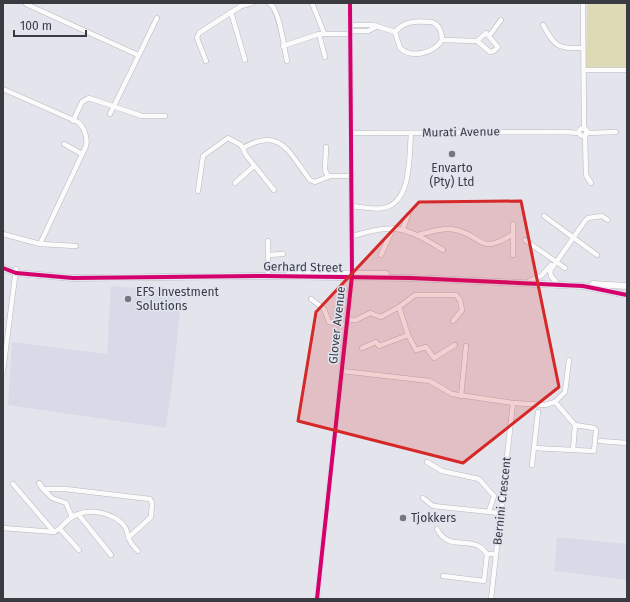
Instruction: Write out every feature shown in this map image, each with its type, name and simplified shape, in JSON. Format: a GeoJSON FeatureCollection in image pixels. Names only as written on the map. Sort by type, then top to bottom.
{"type":"FeatureCollection","features":[{"type":"Feature","properties":{"kind":"street"},"geometry":{"type":"LineString","coordinates":[[206,61],[197,38],[198,34],[230,12],[241,6],[252,3]]}},
{"type":"Feature","properties":{"kind":"street"},"geometry":{"type":"LineString","coordinates":[[269,3],[273,5],[277,13],[287,61]]}},
{"type":"Feature","properties":{"kind":"street"},"geometry":{"type":"LineString","coordinates":[[312,3],[324,33]]}},
{"type":"Feature","properties":{"kind":"street","name":"Glover Avenue"},"geometry":{"type":"LineString","coordinates":[[317,599],[352,276],[353,236],[350,3]]}},
{"type":"Feature","properties":{"kind":"street"},"geometry":{"type":"LineString","coordinates":[[583,3],[583,133],[586,175],[591,183]]}},
{"type":"Feature","properties":{"kind":"street"},"geometry":{"type":"LineString","coordinates":[[26,4],[138,55]]}},
{"type":"Feature","properties":{"kind":"street"},"geometry":{"type":"LineString","coordinates":[[230,12],[245,60]]}},
{"type":"Feature","properties":{"kind":"street"},"geometry":{"type":"LineString","coordinates":[[110,114],[138,55],[158,18]]}},
{"type":"Feature","properties":{"kind":"street"},"geometry":{"type":"LineString","coordinates":[[490,35],[501,20]]}},
{"type":"Feature","properties":{"kind":"street"},"geometry":{"type":"LineString","coordinates":[[432,22],[440,30],[442,40],[440,44],[429,52],[410,53],[400,48],[395,32],[406,23],[432,22]]}},
{"type":"Feature","properties":{"kind":"street"},"geometry":{"type":"LineString","coordinates":[[350,25],[376,27],[395,32]]}},
{"type":"Feature","properties":{"kind":"street"},"geometry":{"type":"LineString","coordinates":[[543,25],[558,46],[563,48],[583,48]]}},
{"type":"Feature","properties":{"kind":"street"},"geometry":{"type":"LineString","coordinates":[[283,46],[319,34],[368,31],[376,27]]}},
{"type":"Feature","properties":{"kind":"street"},"geometry":{"type":"LineString","coordinates":[[442,40],[477,41],[487,51],[492,52],[498,47],[490,35],[484,33],[477,41]]}},
{"type":"Feature","properties":{"kind":"street"},"geometry":{"type":"LineString","coordinates":[[319,34],[325,57]]}},
{"type":"Feature","properties":{"kind":"street"},"geometry":{"type":"LineString","coordinates":[[584,70],[627,70]]}},
{"type":"Feature","properties":{"kind":"street"},"geometry":{"type":"LineString","coordinates":[[3,89],[82,126],[85,135],[86,143],[82,154],[40,244]]}},
{"type":"Feature","properties":{"kind":"street"},"geometry":{"type":"LineString","coordinates":[[72,121],[85,99],[94,99],[142,116],[165,116]]}},
{"type":"Feature","properties":{"kind":"street","name":"Murati Avenue"},"geometry":{"type":"LineString","coordinates":[[352,133],[616,132]]}},
{"type":"Feature","properties":{"kind":"street"},"geometry":{"type":"LineString","coordinates":[[352,206],[383,208],[395,203],[403,193],[407,173],[410,133]]}},
{"type":"Feature","properties":{"kind":"street"},"geometry":{"type":"LineString","coordinates":[[198,191],[202,158],[205,153],[228,138],[238,143],[243,148],[254,166],[274,190]]}},
{"type":"Feature","properties":{"kind":"street"},"geometry":{"type":"LineString","coordinates":[[243,148],[257,141],[276,140],[283,144],[310,180],[318,182],[328,177],[352,176]]}},
{"type":"Feature","properties":{"kind":"street"},"geometry":{"type":"LineString","coordinates":[[64,144],[82,154]]}},
{"type":"Feature","properties":{"kind":"street"},"geometry":{"type":"LineString","coordinates":[[326,147],[325,170],[328,177]]}},
{"type":"Feature","properties":{"kind":"street"},"geometry":{"type":"LineString","coordinates":[[235,183],[254,166]]}},
{"type":"Feature","properties":{"kind":"street"},"geometry":{"type":"LineString","coordinates":[[403,229],[408,215]]}},
{"type":"Feature","properties":{"kind":"street"},"geometry":{"type":"LineString","coordinates":[[544,216],[597,255]]}},
{"type":"Feature","properties":{"kind":"street"},"geometry":{"type":"LineString","coordinates":[[529,281],[538,278],[548,271],[588,218],[603,216],[608,220]]}},
{"type":"Feature","properties":{"kind":"street"},"geometry":{"type":"LineString","coordinates":[[513,224],[513,255]]}},
{"type":"Feature","properties":{"kind":"street"},"geometry":{"type":"LineString","coordinates":[[381,255],[393,228]]}},
{"type":"Feature","properties":{"kind":"street"},"geometry":{"type":"LineString","coordinates":[[353,236],[372,230],[393,228],[403,229],[418,235],[443,250]]}},
{"type":"Feature","properties":{"kind":"street"},"geometry":{"type":"LineString","coordinates":[[418,235],[437,230],[455,229],[478,242],[490,244],[500,242],[513,234]]}},
{"type":"Feature","properties":{"kind":"street"},"geometry":{"type":"LineString","coordinates":[[3,234],[40,244],[76,246]]}},
{"type":"Feature","properties":{"kind":"street"},"geometry":{"type":"LineString","coordinates":[[525,240],[556,260],[565,268]]}},
{"type":"Feature","properties":{"kind":"street"},"geometry":{"type":"LineString","coordinates":[[268,241],[268,274]]}},
{"type":"Feature","properties":{"kind":"street"},"geometry":{"type":"LineString","coordinates":[[268,255],[283,254]]}},
{"type":"Feature","properties":{"kind":"street","name":"Gerhard Street"},"geometry":{"type":"LineString","coordinates":[[3,265],[16,271],[71,275],[268,274],[529,281],[627,287]]}},
{"type":"Feature","properties":{"kind":"street","name":"Gerhard Street"},"geometry":{"type":"LineString","coordinates":[[3,268],[73,278],[352,276],[411,278],[583,286],[627,295]]}},
{"type":"Feature","properties":{"kind":"street"},"geometry":{"type":"LineString","coordinates":[[3,371],[16,271]]}},
{"type":"Feature","properties":{"kind":"street"},"geometry":{"type":"LineString","coordinates":[[548,271],[556,282]]}},
{"type":"Feature","properties":{"kind":"street"},"geometry":{"type":"LineString","coordinates":[[311,299],[324,309],[330,322],[348,323],[370,313],[381,316],[399,307],[415,295],[456,295],[460,300],[462,310],[453,321]]}},
{"type":"Feature","properties":{"kind":"street"},"geometry":{"type":"LineString","coordinates":[[399,307],[414,349],[418,350],[426,347],[434,358],[456,345]]}},
{"type":"Feature","properties":{"kind":"street"},"geometry":{"type":"LineString","coordinates":[[3,315],[10,316]]}},
{"type":"Feature","properties":{"kind":"street"},"geometry":{"type":"LineString","coordinates":[[362,348],[376,342],[379,346],[408,335]]}},
{"type":"Feature","properties":{"kind":"street"},"geometry":{"type":"LineString","coordinates":[[461,396],[466,346]]}},
{"type":"Feature","properties":{"kind":"street"},"geometry":{"type":"LineString","coordinates":[[342,371],[430,381],[452,394],[537,406],[555,402],[565,392],[569,360]]}},
{"type":"Feature","properties":{"kind":"street"},"geometry":{"type":"LineString","coordinates":[[534,448],[592,452],[594,450],[596,432],[594,428],[575,425],[555,402]]}},
{"type":"Feature","properties":{"kind":"street","name":"Bernini Crescent"},"geometry":{"type":"LineString","coordinates":[[491,599],[513,403]]}},
{"type":"Feature","properties":{"kind":"street"},"geometry":{"type":"LineString","coordinates":[[532,465],[538,412]]}},
{"type":"Feature","properties":{"kind":"street"},"geometry":{"type":"LineString","coordinates":[[573,450],[575,425]]}},
{"type":"Feature","properties":{"kind":"street"},"geometry":{"type":"LineString","coordinates":[[600,441],[627,443]]}},
{"type":"Feature","properties":{"kind":"street"},"geometry":{"type":"LineString","coordinates":[[427,462],[438,470],[476,478],[482,481],[494,496],[489,511]]}},
{"type":"Feature","properties":{"kind":"street"},"geometry":{"type":"LineString","coordinates":[[39,483],[52,498],[66,503],[72,517]]}},
{"type":"Feature","properties":{"kind":"street"},"geometry":{"type":"LineString","coordinates":[[13,484],[54,532]]}},
{"type":"Feature","properties":{"kind":"street"},"geometry":{"type":"LineString","coordinates":[[44,488],[150,499],[152,503],[151,518],[129,537]]}},
{"type":"Feature","properties":{"kind":"street"},"geometry":{"type":"LineString","coordinates":[[423,498],[433,506],[500,513]]}},
{"type":"Feature","properties":{"kind":"street"},"geometry":{"type":"LineString","coordinates":[[3,528],[54,532],[72,517],[78,514],[92,512],[112,516],[121,522],[126,528],[129,537],[138,551]]}},
{"type":"Feature","properties":{"kind":"street"},"geometry":{"type":"LineString","coordinates":[[78,514],[111,555]]}},
{"type":"Feature","properties":{"kind":"street"},"geometry":{"type":"LineString","coordinates":[[60,528],[79,550]]}},
{"type":"Feature","properties":{"kind":"street"},"geometry":{"type":"LineString","coordinates":[[437,529],[442,537],[449,540],[479,546],[487,554],[496,554]]}},
{"type":"Feature","properties":{"kind":"street"},"geometry":{"type":"LineString","coordinates":[[444,576],[484,581],[487,554]]}},
{"type":"Feature","properties":{"kind":"highlighted area"},"geometry":{"type":"Polygon","coordinates":[[[521,201],[559,387],[463,463],[298,421],[316,312],[419,202],[521,201]]]}},
{"type":"Feature","properties":{"kind":"shaded area"},"geometry":{"type":"Polygon","coordinates":[[[587,3],[627,3],[627,68],[586,68],[587,3]]]}},
{"type":"Feature","properties":{"kind":"shaded area"},"geometry":{"type":"Polygon","coordinates":[[[111,286],[150,289],[182,289],[175,361],[166,428],[8,405],[12,342],[107,354],[111,286]]]}},
{"type":"Feature","properties":{"kind":"shaded area"},"geometry":{"type":"Polygon","coordinates":[[[557,537],[627,544],[627,580],[554,571],[557,537]]]}},
{"type":"Feature","properties":{"kind":"cycle path"},"geometry":{"type":"LineString","coordinates":[[317,599],[352,276],[350,3]]}},
{"type":"Feature","properties":{"kind":"cycle path"},"geometry":{"type":"LineString","coordinates":[[3,268],[16,273],[73,278],[266,276],[411,278],[583,286],[627,295]]}},
{"type":"Feature","properties":{"kind":"place","name":"Envarto (Pty) Ltd"},"geometry":{"type":"Point","coordinates":[452,154]}},
{"type":"Feature","properties":{"kind":"place","name":"EFS Investment Solutions"},"geometry":{"type":"Point","coordinates":[128,299]}},
{"type":"Feature","properties":{"kind":"place","name":"Tjokkers"},"geometry":{"type":"Point","coordinates":[403,518]}}]}
